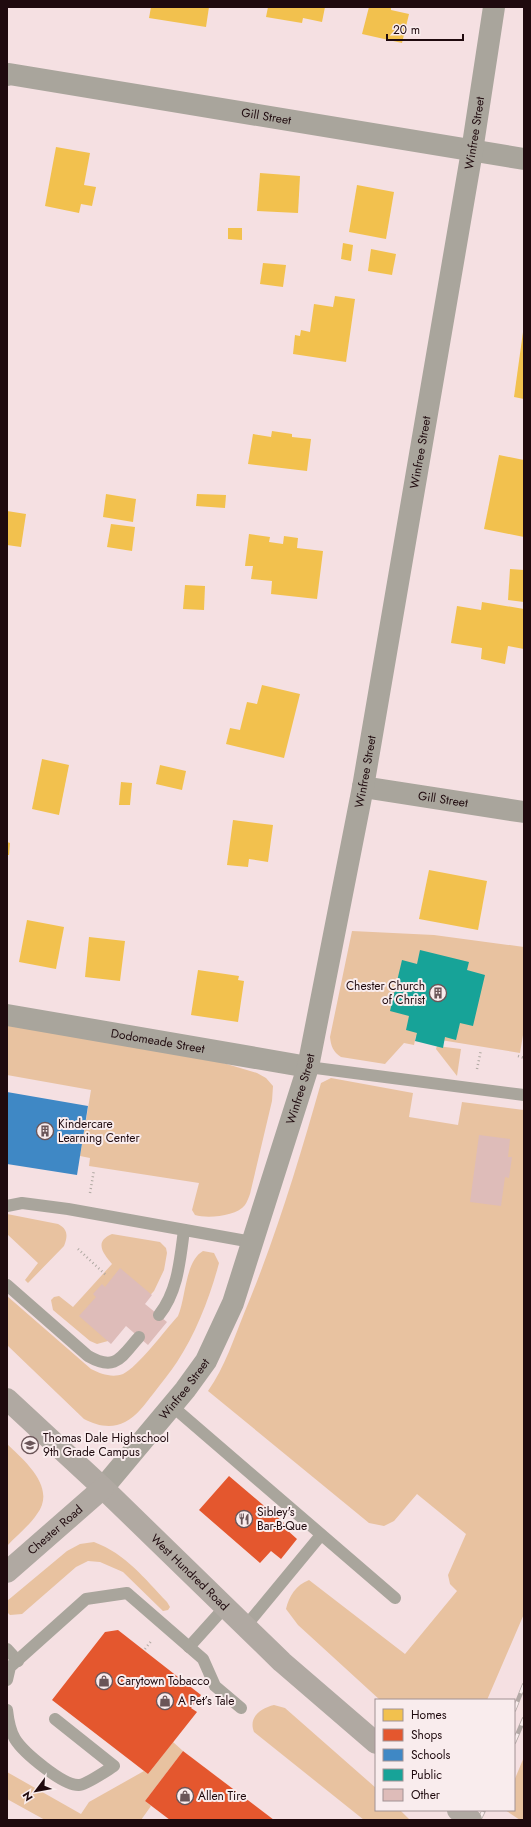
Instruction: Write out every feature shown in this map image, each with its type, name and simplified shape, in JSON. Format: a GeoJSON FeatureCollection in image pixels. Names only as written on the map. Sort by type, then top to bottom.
{"type":"FeatureCollection","features":[{"type":"Feature","properties":{"kind":"main road","name":"West Hundred Road"},"geometry":{"type":"LineString","coordinates":[[7,1399],[103,1488],[282,1662],[375,1742]]}},
{"type":"Feature","properties":{"kind":"main road","name":"Chester Road"},"geometry":{"type":"LineString","coordinates":[[7,1572],[103,1488]]}},
{"type":"Feature","properties":{"kind":"main road"},"geometry":{"type":"LineString","coordinates":[[459,1811],[471,1820]]}},
{"type":"Feature","properties":{"kind":"street","name":"Winfree Street"},"geometry":{"type":"LineString","coordinates":[[103,1488],[172,1406],[206,1361],[233,1304],[308,1067],[363,787],[472,150],[494,7]]}},
{"type":"Feature","properties":{"kind":"street","name":"Gill Street"},"geometry":{"type":"LineString","coordinates":[[8,75],[524,159]]}},
{"type":"Feature","properties":{"kind":"street","name":"Gill Street"},"geometry":{"type":"LineString","coordinates":[[363,787],[524,812]]}},
{"type":"Feature","properties":{"kind":"street","name":"Dodomeade Street"},"geometry":{"type":"LineString","coordinates":[[7,1015],[308,1067]]}},
{"type":"Feature","properties":{"kind":"lane"},"geometry":{"type":"LineString","coordinates":[[308,1067],[524,1095]]}},
{"type":"Feature","properties":{"kind":"lane"},"geometry":{"type":"LineString","coordinates":[[7,1206],[22,1203],[252,1242]]}},
{"type":"Feature","properties":{"kind":"lane"},"geometry":{"type":"LineString","coordinates":[[158,1314],[168,1303],[175,1285],[184,1230]]}},
{"type":"Feature","properties":{"kind":"lane"},"geometry":{"type":"LineString","coordinates":[[7,1285],[88,1356],[100,1363],[110,1364],[122,1357],[139,1337]]}},
{"type":"Feature","properties":{"kind":"lane"},"geometry":{"type":"LineString","coordinates":[[172,1406],[396,1598]]}},
{"type":"Feature","properties":{"kind":"lane"},"geometry":{"type":"LineString","coordinates":[[245,1626],[322,1535]]}},
{"type":"Feature","properties":{"kind":"lane"},"geometry":{"type":"LineString","coordinates":[[7,1680],[10,1668],[86,1599],[127,1593],[203,1659],[215,1686],[241,1708]]}},
{"type":"Feature","properties":{"kind":"lane"},"geometry":{"type":"LineString","coordinates":[[189,1647],[226,1607]]}},
{"type":"Feature","properties":{"kind":"lane"},"geometry":{"type":"LineString","coordinates":[[7,1649],[18,1661]]}},
{"type":"Feature","properties":{"kind":"lane"},"geometry":{"type":"LineString","coordinates":[[7,1710],[8,1719],[15,1738],[25,1753],[67,1783],[80,1786],[114,1766],[55,1719]]}},
{"type":"Feature","properties":{"kind":"path"},"geometry":{"type":"LineString","coordinates":[[518,1056],[524,1058]]}},
{"type":"Feature","properties":{"kind":"path"},"geometry":{"type":"LineString","coordinates":[[86,1213],[94,1170]]}},
{"type":"Feature","properties":{"kind":"path"},"geometry":{"type":"LineString","coordinates":[[78,1249],[107,1276]]}},
{"type":"Feature","properties":{"kind":"shaded area"},"geometry":{"type":"Polygon","coordinates":[[[352,931],[434,935],[524,947],[524,1029],[520,1053],[416,1036],[414,1045],[404,1043],[385,1064],[341,1057],[338,1055],[333,1048],[330,1037],[352,931]]]}},
{"type":"Feature","properties":{"kind":"shaded area"},"geometry":{"type":"Polygon","coordinates":[[[7,1024],[200,1056],[257,1073],[266,1078],[273,1086],[272,1101],[250,1194],[245,1205],[236,1212],[222,1216],[207,1217],[195,1215],[192,1210],[199,1183],[89,1166],[90,1158],[80,1156],[91,1090],[7,1075],[7,1024]]]}},
{"type":"Feature","properties":{"kind":"shaded area"},"geometry":{"type":"Polygon","coordinates":[[[437,1046],[461,1049],[457,1076],[436,1049],[437,1046]]]}},
{"type":"Feature","properties":{"kind":"shaded area"},"geometry":{"type":"Polygon","coordinates":[[[331,1078],[413,1093],[409,1117],[458,1125],[462,1102],[524,1110],[524,1614],[487,1699],[379,1699],[298,1625],[286,1609],[289,1600],[297,1588],[309,1580],[405,1654],[457,1591],[450,1584],[448,1575],[466,1534],[417,1494],[394,1521],[384,1526],[369,1523],[208,1391],[229,1352],[267,1255],[321,1083],[331,1078]]]}},
{"type":"Feature","properties":{"kind":"shaded area"},"geometry":{"type":"Polygon","coordinates":[[[7,1214],[58,1224],[64,1228],[66,1233],[64,1246],[28,1283],[25,1280],[38,1263],[7,1234],[7,1214]]]}},
{"type":"Feature","properties":{"kind":"shaded area"},"geometry":{"type":"Polygon","coordinates":[[[112,1234],[160,1242],[166,1248],[167,1253],[164,1270],[154,1291],[108,1341],[97,1344],[90,1341],[53,1310],[51,1300],[54,1297],[59,1296],[73,1307],[112,1264],[103,1252],[102,1244],[106,1237],[112,1234]]]}},
{"type":"Feature","properties":{"kind":"shaded area"},"geometry":{"type":"Polygon","coordinates":[[[203,1251],[214,1253],[219,1263],[207,1302],[196,1327],[184,1351],[171,1370],[140,1410],[125,1422],[104,1426],[84,1419],[7,1345],[7,1296],[91,1369],[107,1375],[115,1376],[123,1374],[144,1356],[178,1316],[189,1271],[197,1256],[203,1251]]]}},
{"type":"Feature","properties":{"kind":"shaded area"},"geometry":{"type":"Polygon","coordinates":[[[7,1444],[30,1467],[41,1485],[43,1494],[42,1504],[37,1514],[7,1546],[7,1444]]]}},
{"type":"Feature","properties":{"kind":"shaded area"},"geometry":{"type":"Polygon","coordinates":[[[94,1542],[116,1553],[134,1568],[167,1602],[170,1607],[168,1610],[163,1611],[123,1572],[100,1562],[88,1561],[76,1567],[22,1614],[10,1615],[7,1612],[7,1601],[67,1551],[80,1544],[94,1542]]]}},
{"type":"Feature","properties":{"kind":"shaded area"},"geometry":{"type":"Polygon","coordinates":[[[274,1705],[285,1708],[375,1787],[375,1811],[401,1811],[410,1820],[364,1820],[254,1732],[254,1718],[260,1711],[274,1705]]]}},
{"type":"Feature","properties":{"kind":"shaded area"},"geometry":{"type":"Polygon","coordinates":[[[173,1742],[183,1751],[145,1801],[151,1806],[141,1820],[45,1820],[7,1799],[7,1772],[81,1814],[89,1802],[144,1771],[148,1774],[173,1742]]]}},
{"type":"Feature","properties":{"kind":"shaded area"},"geometry":{"type":"Polygon","coordinates":[[[524,1757],[524,1820],[520,1820],[506,1811],[515,1811],[515,1779],[524,1757]]]}},
{"type":"Feature","properties":{"kind":"building: Homes"},"geometry":{"type":"Polygon","coordinates":[[[151,7],[209,7],[206,27],[149,18],[151,7]]]}},
{"type":"Feature","properties":{"kind":"building: Homes"},"geometry":{"type":"Polygon","coordinates":[[[268,7],[325,7],[322,22],[303,18],[302,23],[266,17],[268,7]]]}},
{"type":"Feature","properties":{"kind":"building: Homes"},"geometry":{"type":"Polygon","coordinates":[[[369,7],[391,7],[391,10],[409,14],[402,43],[362,34],[369,7]]]}},
{"type":"Feature","properties":{"kind":"building: Homes"},"geometry":{"type":"Polygon","coordinates":[[[56,147],[90,153],[84,185],[96,187],[92,206],[81,204],[79,213],[45,206],[56,147]]]}},
{"type":"Feature","properties":{"kind":"building: Homes"},"geometry":{"type":"Polygon","coordinates":[[[260,173],[300,176],[298,213],[257,211],[260,173]]]}},
{"type":"Feature","properties":{"kind":"building: Homes"},"geometry":{"type":"Polygon","coordinates":[[[357,185],[394,192],[386,239],[349,232],[357,185]]]}},
{"type":"Feature","properties":{"kind":"building: Homes"},"geometry":{"type":"Polygon","coordinates":[[[228,228],[242,228],[242,240],[228,239],[228,228]]]}},
{"type":"Feature","properties":{"kind":"building: Homes"},"geometry":{"type":"Polygon","coordinates":[[[343,243],[353,245],[351,261],[341,259],[343,243]]]}},
{"type":"Feature","properties":{"kind":"building: Homes"},"geometry":{"type":"Polygon","coordinates":[[[371,249],[396,254],[392,275],[368,271],[371,249]]]}},
{"type":"Feature","properties":{"kind":"building: Homes"},"geometry":{"type":"Polygon","coordinates":[[[263,263],[286,265],[283,287],[260,284],[263,263]]]}},
{"type":"Feature","properties":{"kind":"building: Homes"},"geometry":{"type":"Polygon","coordinates":[[[335,296],[355,299],[346,362],[293,354],[295,335],[300,336],[301,330],[310,332],[314,304],[333,307],[335,296]]]}},
{"type":"Feature","properties":{"kind":"building: Homes"},"geometry":{"type":"Polygon","coordinates":[[[524,332],[524,399],[514,397],[524,332]]]}},
{"type":"Feature","properties":{"kind":"building: Homes"},"geometry":{"type":"Polygon","coordinates":[[[272,431],[292,434],[292,437],[311,439],[307,471],[248,464],[253,434],[271,437],[272,431]]]}},
{"type":"Feature","properties":{"kind":"building: Homes"},"geometry":{"type":"Polygon","coordinates":[[[499,455],[524,460],[524,537],[484,529],[499,455]]]}},
{"type":"Feature","properties":{"kind":"building: Homes"},"geometry":{"type":"Polygon","coordinates":[[[106,494],[136,499],[133,522],[103,517],[106,494]]]}},
{"type":"Feature","properties":{"kind":"building: Homes"},"geometry":{"type":"Polygon","coordinates":[[[197,494],[226,495],[225,508],[196,506],[197,494]]]}},
{"type":"Feature","properties":{"kind":"building: Homes"},"geometry":{"type":"Polygon","coordinates":[[[7,511],[26,514],[21,547],[7,545],[7,511]]]}},
{"type":"Feature","properties":{"kind":"building: Homes"},"geometry":{"type":"Polygon","coordinates":[[[111,524],[135,527],[132,551],[107,547],[111,524]]]}},
{"type":"Feature","properties":{"kind":"building: Homes"},"geometry":{"type":"Polygon","coordinates":[[[249,534],[270,537],[269,542],[283,544],[284,536],[298,538],[297,548],[323,551],[317,599],[271,594],[272,581],[251,579],[253,566],[245,566],[249,534]]]}},
{"type":"Feature","properties":{"kind":"building: Homes"},"geometry":{"type":"Polygon","coordinates":[[[510,569],[524,570],[524,602],[508,600],[510,569]]]}},
{"type":"Feature","properties":{"kind":"building: Homes"},"geometry":{"type":"Polygon","coordinates":[[[185,585],[205,586],[204,610],[183,609],[185,585]]]}},
{"type":"Feature","properties":{"kind":"building: Homes"},"geometry":{"type":"Polygon","coordinates":[[[482,602],[524,609],[524,649],[508,646],[505,664],[481,659],[482,648],[451,643],[457,606],[481,610],[482,602]]]}},
{"type":"Feature","properties":{"kind":"building: Homes"},"geometry":{"type":"Polygon","coordinates":[[[262,685],[300,694],[284,758],[226,744],[230,728],[240,730],[247,702],[257,704],[262,685]]]}},
{"type":"Feature","properties":{"kind":"building: Homes"},"geometry":{"type":"Polygon","coordinates":[[[42,759],[69,765],[59,815],[32,809],[42,759]]]}},
{"type":"Feature","properties":{"kind":"building: Homes"},"geometry":{"type":"Polygon","coordinates":[[[160,765],[186,771],[182,790],[156,784],[160,765]]]}},
{"type":"Feature","properties":{"kind":"building: Homes"},"geometry":{"type":"Polygon","coordinates":[[[121,782],[132,783],[130,805],[119,805],[121,782]]]}},
{"type":"Feature","properties":{"kind":"building: Homes"},"geometry":{"type":"Polygon","coordinates":[[[233,820],[273,825],[268,862],[249,859],[248,867],[227,865],[233,820]]]}},
{"type":"Feature","properties":{"kind":"building: Homes"},"geometry":{"type":"Polygon","coordinates":[[[7,842],[10,843],[9,855],[7,855],[7,842]]]}},
{"type":"Feature","properties":{"kind":"building: Homes"},"geometry":{"type":"Polygon","coordinates":[[[429,870],[487,881],[478,930],[419,919],[429,870]]]}},
{"type":"Feature","properties":{"kind":"building: Homes"},"geometry":{"type":"Polygon","coordinates":[[[27,920],[64,927],[56,969],[19,962],[27,920]]]}},
{"type":"Feature","properties":{"kind":"building: Homes"},"geometry":{"type":"Polygon","coordinates":[[[89,937],[125,941],[120,981],[85,977],[89,937]]]}},
{"type":"Feature","properties":{"kind":"building: Homes"},"geometry":{"type":"Polygon","coordinates":[[[198,970],[239,976],[238,980],[244,981],[238,1022],[191,1015],[198,970]]]}},
{"type":"Feature","properties":{"kind":"building: Shops","name":"Sibley's Bar-B-Que"},"geometry":{"type":"Polygon","coordinates":[[[229,1476],[289,1527],[287,1530],[297,1539],[281,1559],[271,1551],[260,1563],[199,1510],[229,1476]]]}},
{"type":"Feature","properties":{"kind":"building: Shops"},"geometry":{"type":"Polygon","coordinates":[[[118,1630],[201,1695],[191,1708],[197,1712],[148,1774],[52,1700],[105,1632],[118,1630]]]}},
{"type":"Feature","properties":{"kind":"building: Shops"},"geometry":{"type":"Polygon","coordinates":[[[183,1751],[274,1820],[170,1820],[145,1801],[183,1751]]]}},
{"type":"Feature","properties":{"kind":"building: Schools","name":"Kindercare Learning Center"},"geometry":{"type":"Polygon","coordinates":[[[7,1092],[88,1106],[77,1175],[7,1164],[7,1092]]]}},
{"type":"Feature","properties":{"kind":"building: Public","name":"Chester Church of Christ"},"geometry":{"type":"Polygon","coordinates":[[[420,950],[469,962],[467,970],[485,975],[473,1026],[460,1023],[456,1040],[445,1037],[443,1048],[415,1041],[417,1033],[406,1030],[409,1016],[390,1011],[402,960],[417,964],[420,950]]]}},
{"type":"Feature","properties":{"kind":"building: Other"},"geometry":{"type":"Polygon","coordinates":[[[479,1135],[510,1139],[508,1157],[512,1157],[509,1178],[505,1177],[501,1206],[470,1202],[479,1135]]]}},
{"type":"Feature","properties":{"kind":"building: Other"},"geometry":{"type":"Polygon","coordinates":[[[120,1268],[152,1295],[145,1304],[167,1322],[148,1345],[126,1326],[111,1344],[79,1316],[96,1297],[93,1294],[102,1284],[105,1287],[120,1268]]]}},
{"type":"Feature","properties":{"kind":"railway"},"geometry":{"type":"LineString","coordinates":[[515,1708],[524,1685]]}},
{"type":"Feature","properties":{"kind":"railway"},"geometry":{"type":"LineString","coordinates":[[515,1740],[524,1719]]}},
{"type":"Feature","properties":{"kind":"railway"},"geometry":{"type":"LineString","coordinates":[[464,1820],[468,1811]]}},
{"type":"Feature","properties":{"kind":"railway"},"geometry":{"type":"LineString","coordinates":[[479,1820],[484,1811]]}},
{"type":"Feature","properties":{"kind":"place","name":"Chester Church of Christ"},"geometry":{"type":"Point","coordinates":[438,993]}},
{"type":"Feature","properties":{"kind":"place","name":"Kindercare Learning Center"},"geometry":{"type":"Point","coordinates":[45,1131]}},
{"type":"Feature","properties":{"kind":"place","name":"Thomas Dale Highschool 9th Grade Campus"},"geometry":{"type":"Point","coordinates":[30,1445]}},
{"type":"Feature","properties":{"kind":"place","name":"Sibley's Bar-B-Que"},"geometry":{"type":"Point","coordinates":[244,1519]}},
{"type":"Feature","properties":{"kind":"place","name":"Carytown Tobacco"},"geometry":{"type":"Point","coordinates":[104,1681]}},
{"type":"Feature","properties":{"kind":"place","name":"A Pet’s Tale"},"geometry":{"type":"Point","coordinates":[165,1701]}},
{"type":"Feature","properties":{"kind":"place","name":"Allen Tire"},"geometry":{"type":"Point","coordinates":[185,1796]}}]}
